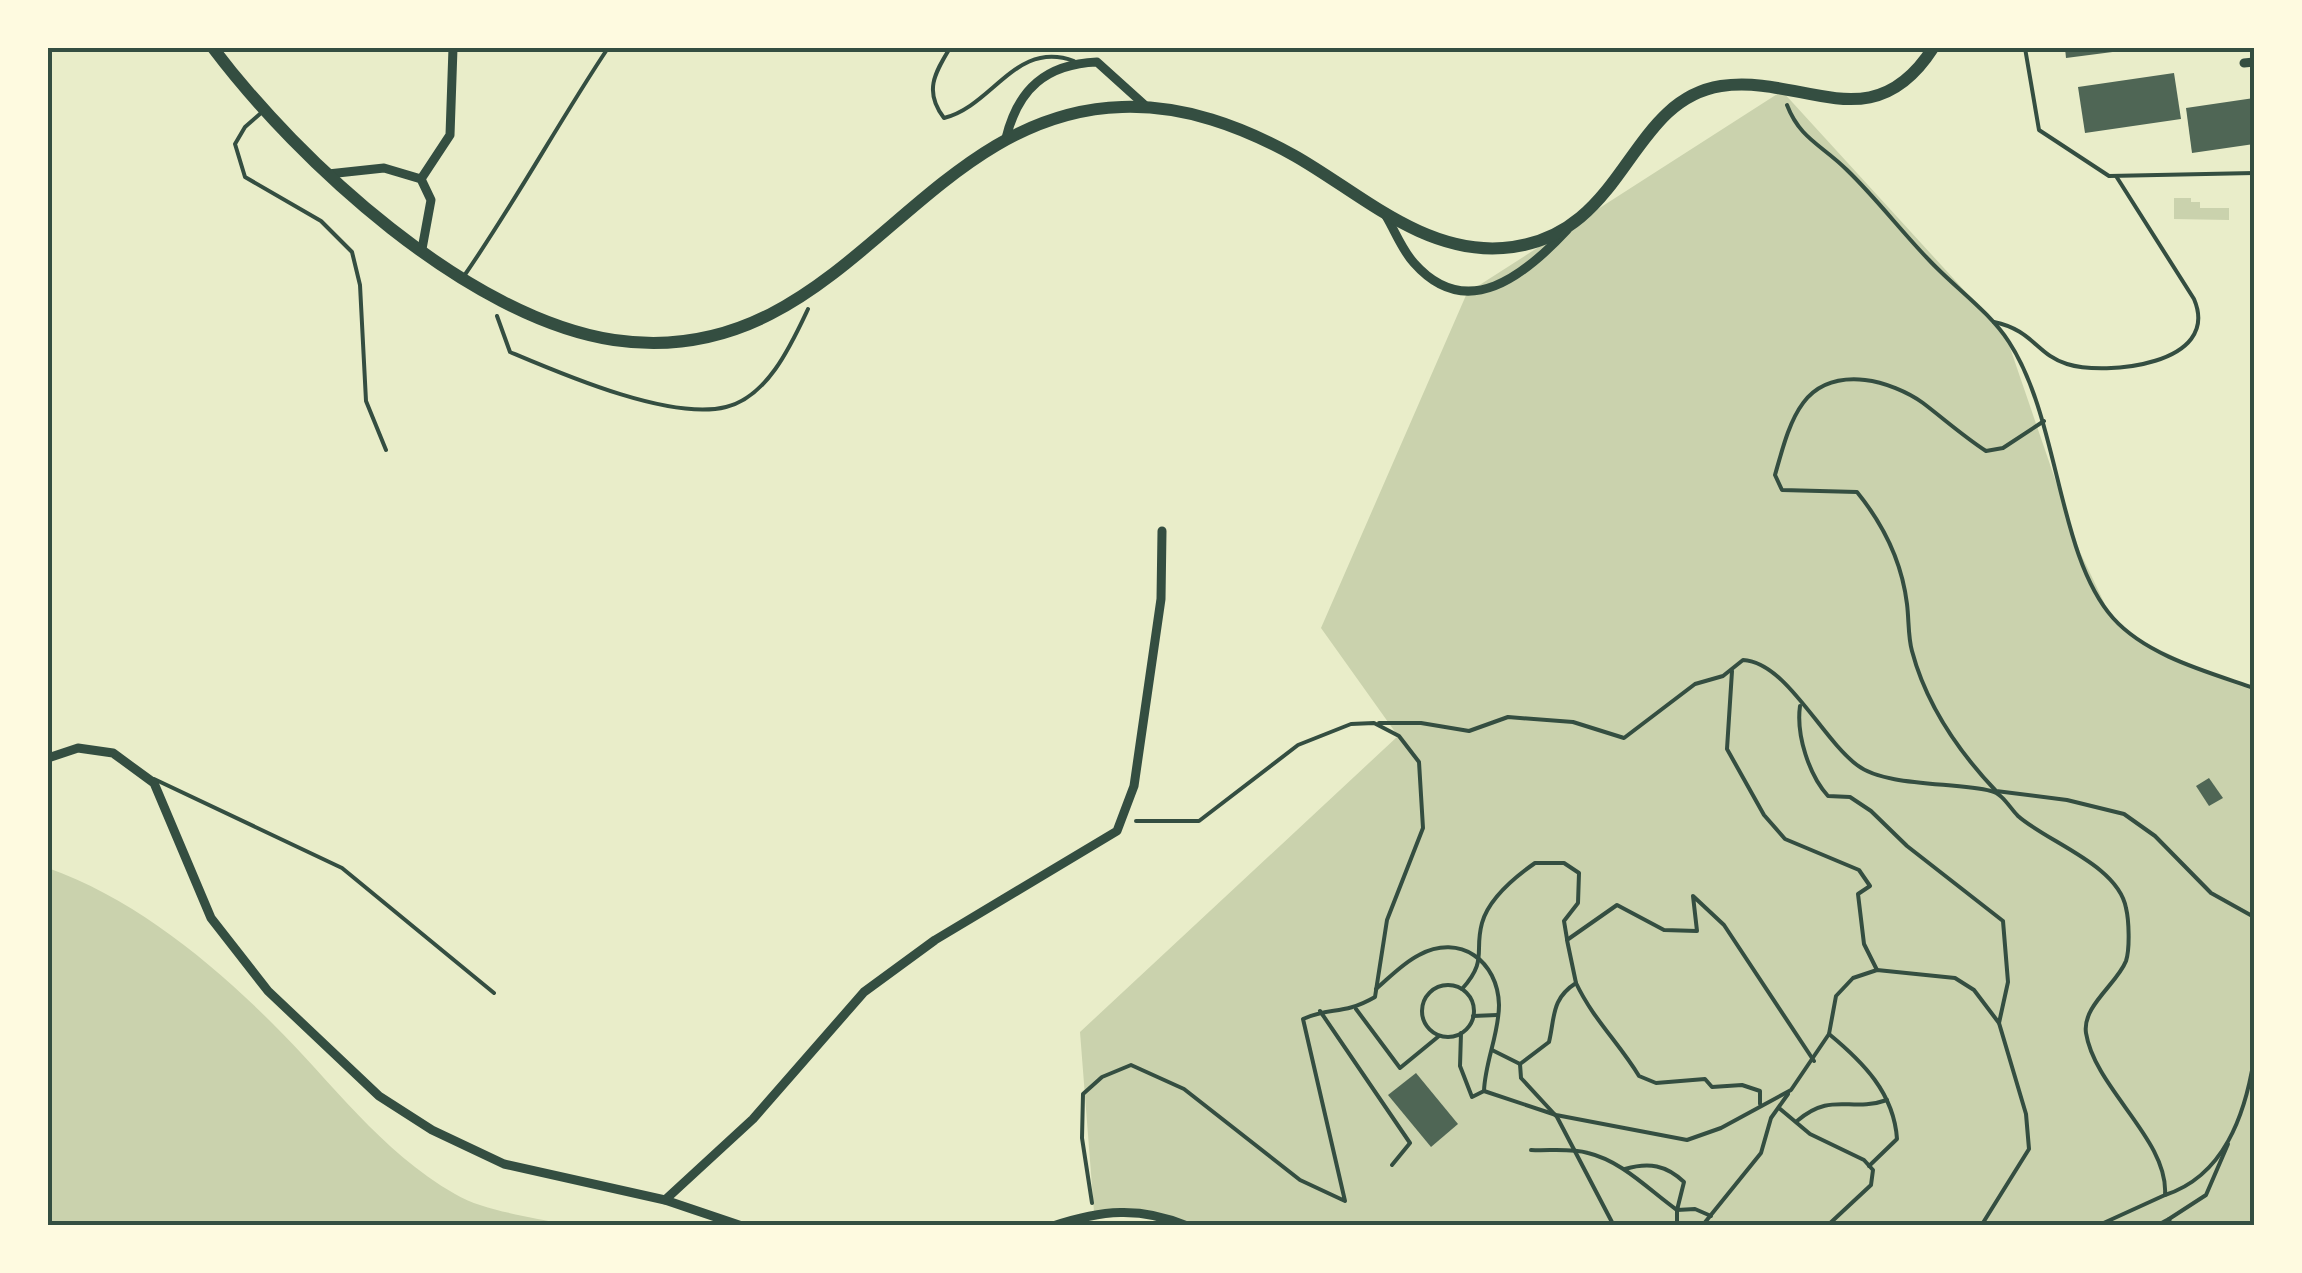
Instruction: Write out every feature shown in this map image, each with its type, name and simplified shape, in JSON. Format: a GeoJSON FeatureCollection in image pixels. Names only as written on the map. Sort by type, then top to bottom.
{"type":"FeatureCollection","features":[{"type":"Feature","properties":{"kind":"main road"},"geometry":{"type":"LineString","coordinates":[[213,48],[264,110],[328,174],[422,249],[489,292],[569,328],[643,342],[729,330],[774,314],[816,290],[964,166],[1006,138],[1083,111],[1148,108],[1212,118],[1252,134],[1384,213],[1440,240],[1484,249],[1529,244],[1572,224],[1611,191],[1662,117],[1689,94],[1733,85],[1836,100],[1871,98],[1909,77],[1933,48]]}},
{"type":"Feature","properties":{"kind":"street"},"geometry":{"type":"LineString","coordinates":[[420,179],[450,135],[453,48]]}},
{"type":"Feature","properties":{"kind":"street"},"geometry":{"type":"LineString","coordinates":[[1006,138],[1013,108],[1046,74],[1078,63],[1097,62],[1148,108]]}},
{"type":"Feature","properties":{"kind":"street"},"geometry":{"type":"LineString","coordinates":[[328,174],[384,168],[420,179],[431,200],[422,249]]}},
{"type":"Feature","properties":{"kind":"street"},"geometry":{"type":"LineString","coordinates":[[1384,213],[1412,261],[1435,283],[1467,293],[1494,288],[1541,258],[1572,224]]}},
{"type":"Feature","properties":{"kind":"street"},"geometry":{"type":"LineString","coordinates":[[665,1200],[753,1119],[816,1042],[864,992],[991,904],[1118,831],[1134,786],[1161,599],[1162,531]]}},
{"type":"Feature","properties":{"kind":"street"},"geometry":{"type":"LineString","coordinates":[[48,742],[51,755],[78,748],[112,753],[154,783],[211,918],[268,991],[379,1096],[432,1130],[504,1164],[665,1200],[742,1226]]}},
{"type":"Feature","properties":{"kind":"street"},"geometry":{"type":"LineString","coordinates":[[1053,1226],[1094,1212],[1152,1211],[1187,1226]]}},
{"type":"Feature","properties":{"kind":"lane"},"geometry":{"type":"LineString","coordinates":[[464,276],[522,192],[557,124],[608,48]]}},
{"type":"Feature","properties":{"kind":"lane"},"geometry":{"type":"LineString","coordinates":[[950,48],[932,80],[932,102],[944,118],[964,113],[1002,76],[1026,61],[1056,54],[1078,63]]}},
{"type":"Feature","properties":{"kind":"lane"},"geometry":{"type":"LineString","coordinates":[[264,110],[245,127],[235,144],[245,178],[321,221],[352,252],[360,285],[366,401],[386,450]]}},
{"type":"Feature","properties":{"kind":"lane"},"geometry":{"type":"LineString","coordinates":[[143,774],[342,868],[494,993]]}},
{"type":"Feature","properties":{"kind":"path"},"geometry":{"type":"LineString","coordinates":[[2025,48],[2038,130],[2109,176],[2254,174]]}},
{"type":"Feature","properties":{"kind":"path"},"geometry":{"type":"LineString","coordinates":[[1782,91],[1796,130],[1831,154],[1868,190],[1927,258],[1991,322],[2021,362],[2044,422],[2080,552],[2096,594],[2112,616],[2133,637],[2200,669],[2254,688]]}},
{"type":"Feature","properties":{"kind":"path"},"geometry":{"type":"LineString","coordinates":[[1991,322],[2016,327],[2063,363],[2084,367],[2148,366],[2190,338],[2197,318],[2194,300],[2116,176]]}},
{"type":"Feature","properties":{"kind":"path"},"geometry":{"type":"LineString","coordinates":[[489,292],[510,352],[574,380],[670,406],[727,408],[756,390],[786,354],[816,290]]}},
{"type":"Feature","properties":{"kind":"path"},"geometry":{"type":"LineString","coordinates":[[2044,422],[2003,448],[1986,451],[1920,401],[1876,382],[1838,377],[1817,387],[1802,403],[1775,475],[1782,490],[1856,492],[1872,512],[1896,557],[1907,600],[1911,650],[1956,746],[2020,818],[2096,865],[2126,905],[2126,959],[2088,1016],[2086,1033],[2102,1068],[2166,1173],[2164,1195]]}},
{"type":"Feature","properties":{"kind":"path"},"geometry":{"type":"LineString","coordinates":[[1121,821],[1199,822],[1298,745],[1351,724],[1422,723],[1469,731],[1508,717],[1573,722],[1624,738],[1695,684],[1733,668],[1742,660],[1758,661],[1779,676],[1861,769],[2067,800],[2124,814],[2156,836],[2210,893],[2254,917]]}},
{"type":"Feature","properties":{"kind":"path"},"geometry":{"type":"LineString","coordinates":[[1733,668],[1727,750],[1764,815],[1785,839],[1859,870],[1870,886],[1858,894],[1864,944],[1877,970]]}},
{"type":"Feature","properties":{"kind":"path"},"geometry":{"type":"LineString","coordinates":[[1800,704],[1798,724],[1816,783],[1828,796],[1850,797],[1871,811],[1907,846],[2003,920],[2008,982],[1999,1024]]}},
{"type":"Feature","properties":{"kind":"path"},"geometry":{"type":"LineString","coordinates":[[1094,1212],[1082,1138],[1084,1094],[1102,1077],[1131,1064],[1184,1089],[1300,1180],[1346,1201],[1303,1019],[1320,1011],[1348,1013],[1375,998],[1387,920],[1424,828],[1419,762],[1399,736],[1374,723]]}},
{"type":"Feature","properties":{"kind":"path"},"geometry":{"type":"LineString","coordinates":[[1462,989],[1476,973],[1483,919],[1491,905],[1535,863],[1564,863],[1580,873],[1578,903],[1564,921],[1576,983],[1592,1018],[1630,1057],[1639,1076],[1656,1082],[1705,1079],[1712,1087],[1742,1084],[1760,1091],[1760,1104]]}},
{"type":"Feature","properties":{"kind":"path"},"geometry":{"type":"LineString","coordinates":[[1568,940],[1617,906],[1664,930],[1697,931],[1693,896],[1724,925],[1814,1061]]}},
{"type":"Feature","properties":{"kind":"path"},"geometry":{"type":"LineString","coordinates":[[1376,990],[1416,956],[1437,948],[1458,947],[1479,956],[1492,973],[1498,1016],[1484,1090],[1472,1097],[1464,1077],[1461,1033],[1474,1016],[1472,1000],[1462,989],[1444,985],[1424,1000],[1422,1016],[1440,1036]]}},
{"type":"Feature","properties":{"kind":"path"},"geometry":{"type":"LineString","coordinates":[[1702,1226],[1761,1153],[1779,1108],[1829,1034],[1836,996],[1852,978],[1877,970],[1955,978],[1974,990],[1999,1024],[2026,1114],[2029,1150],[1981,1226]]}},
{"type":"Feature","properties":{"kind":"path"},"geometry":{"type":"LineString","coordinates":[[1520,1064],[1549,1042],[1551,1010],[1564,990],[1576,983]]}},
{"type":"Feature","properties":{"kind":"path"},"geometry":{"type":"LineString","coordinates":[[1355,1009],[1400,1068],[1440,1036],[1461,1033]]}},
{"type":"Feature","properties":{"kind":"path"},"geometry":{"type":"LineString","coordinates":[[1320,1011],[1410,1143],[1392,1165]]}},
{"type":"Feature","properties":{"kind":"path"},"geometry":{"type":"LineString","coordinates":[[1474,1016],[1498,1016]]}},
{"type":"Feature","properties":{"kind":"path"},"geometry":{"type":"LineString","coordinates":[[1829,1034],[1869,1068],[1887,1100],[1896,1139],[1869,1166]]}},
{"type":"Feature","properties":{"kind":"path"},"geometry":{"type":"LineString","coordinates":[[1492,1050],[1520,1064]]}},
{"type":"Feature","properties":{"kind":"path"},"geometry":{"type":"LineString","coordinates":[[2156,1226],[2170,1222],[2206,1195],[2221,1169],[2248,1100],[2254,1058]]}},
{"type":"Feature","properties":{"kind":"path"},"geometry":{"type":"LineString","coordinates":[[1520,1064],[1520,1078],[1556,1115],[1614,1226]]}},
{"type":"Feature","properties":{"kind":"path"},"geometry":{"type":"LineString","coordinates":[[1484,1090],[1556,1115],[1686,1140],[1721,1128],[1791,1090]]}},
{"type":"Feature","properties":{"kind":"path"},"geometry":{"type":"LineString","coordinates":[[1796,1122],[1813,1107],[1829,1103],[1872,1106],[1887,1100]]}},
{"type":"Feature","properties":{"kind":"path"},"geometry":{"type":"LineString","coordinates":[[1779,1108],[1810,1134],[1869,1166]]}},
{"type":"Feature","properties":{"kind":"path"},"geometry":{"type":"LineString","coordinates":[[2097,1226],[2189,1187],[2228,1144]]}},
{"type":"Feature","properties":{"kind":"path"},"geometry":{"type":"LineString","coordinates":[[1531,1150],[1587,1152],[1625,1169],[1631,1179],[1677,1210],[1695,1209],[1711,1216]]}},
{"type":"Feature","properties":{"kind":"path"},"geometry":{"type":"LineString","coordinates":[[1625,1169],[1641,1164],[1672,1171],[1684,1182],[1676,1226]]}},
{"type":"Feature","properties":{"kind":"path"},"geometry":{"type":"LineString","coordinates":[[1828,1226],[1871,1185],[1869,1166]]}},
{"type":"Feature","properties":{"kind":"green space"},"geometry":{"type":"Polygon","coordinates":[[[1782,91],[2006,336],[2080,552],[2111,617],[2133,637],[2200,669],[2254,688],[2254,1225],[1174,1225],[1152,1211],[1094,1212],[1080,1032],[1398,736],[1321,628],[1467,293],[1782,91]]]}},
{"type":"Feature","properties":{"kind":"green space"},"geometry":{"type":"Polygon","coordinates":[[[2174,198],[2191,198],[2191,202],[2200,202],[2200,208],[2229,208],[2229,220],[2174,219],[2174,198]]]}},
{"type":"Feature","properties":{"kind":"green space"},"geometry":{"type":"Polygon","coordinates":[[[48,868],[139,913],[195,954],[272,1023],[380,1137],[428,1177],[480,1205],[565,1225],[48,1225],[48,868]]]}},
{"type":"Feature","properties":{"kind":"building"},"geometry":{"type":"Polygon","coordinates":[[[2065,48],[2127,48],[2128,50],[2066,58],[2065,48]]]}},
{"type":"Feature","properties":{"kind":"building"},"geometry":{"type":"Polygon","coordinates":[[[2174,73],[2181,119],[2085,133],[2078,87],[2174,73]]]}},
{"type":"Feature","properties":{"kind":"building"},"geometry":{"type":"Polygon","coordinates":[[[2254,98],[2254,144],[2192,153],[2186,108],[2254,98]]]}},
{"type":"Feature","properties":{"kind":"building"},"geometry":{"type":"Polygon","coordinates":[[[2209,778],[2223,798],[2209,806],[2196,786],[2209,778]]]}},
{"type":"Feature","properties":{"kind":"building"},"geometry":{"type":"Polygon","coordinates":[[[1416,1073],[1458,1124],[1431,1147],[1388,1095],[1416,1073]]]}}]}
